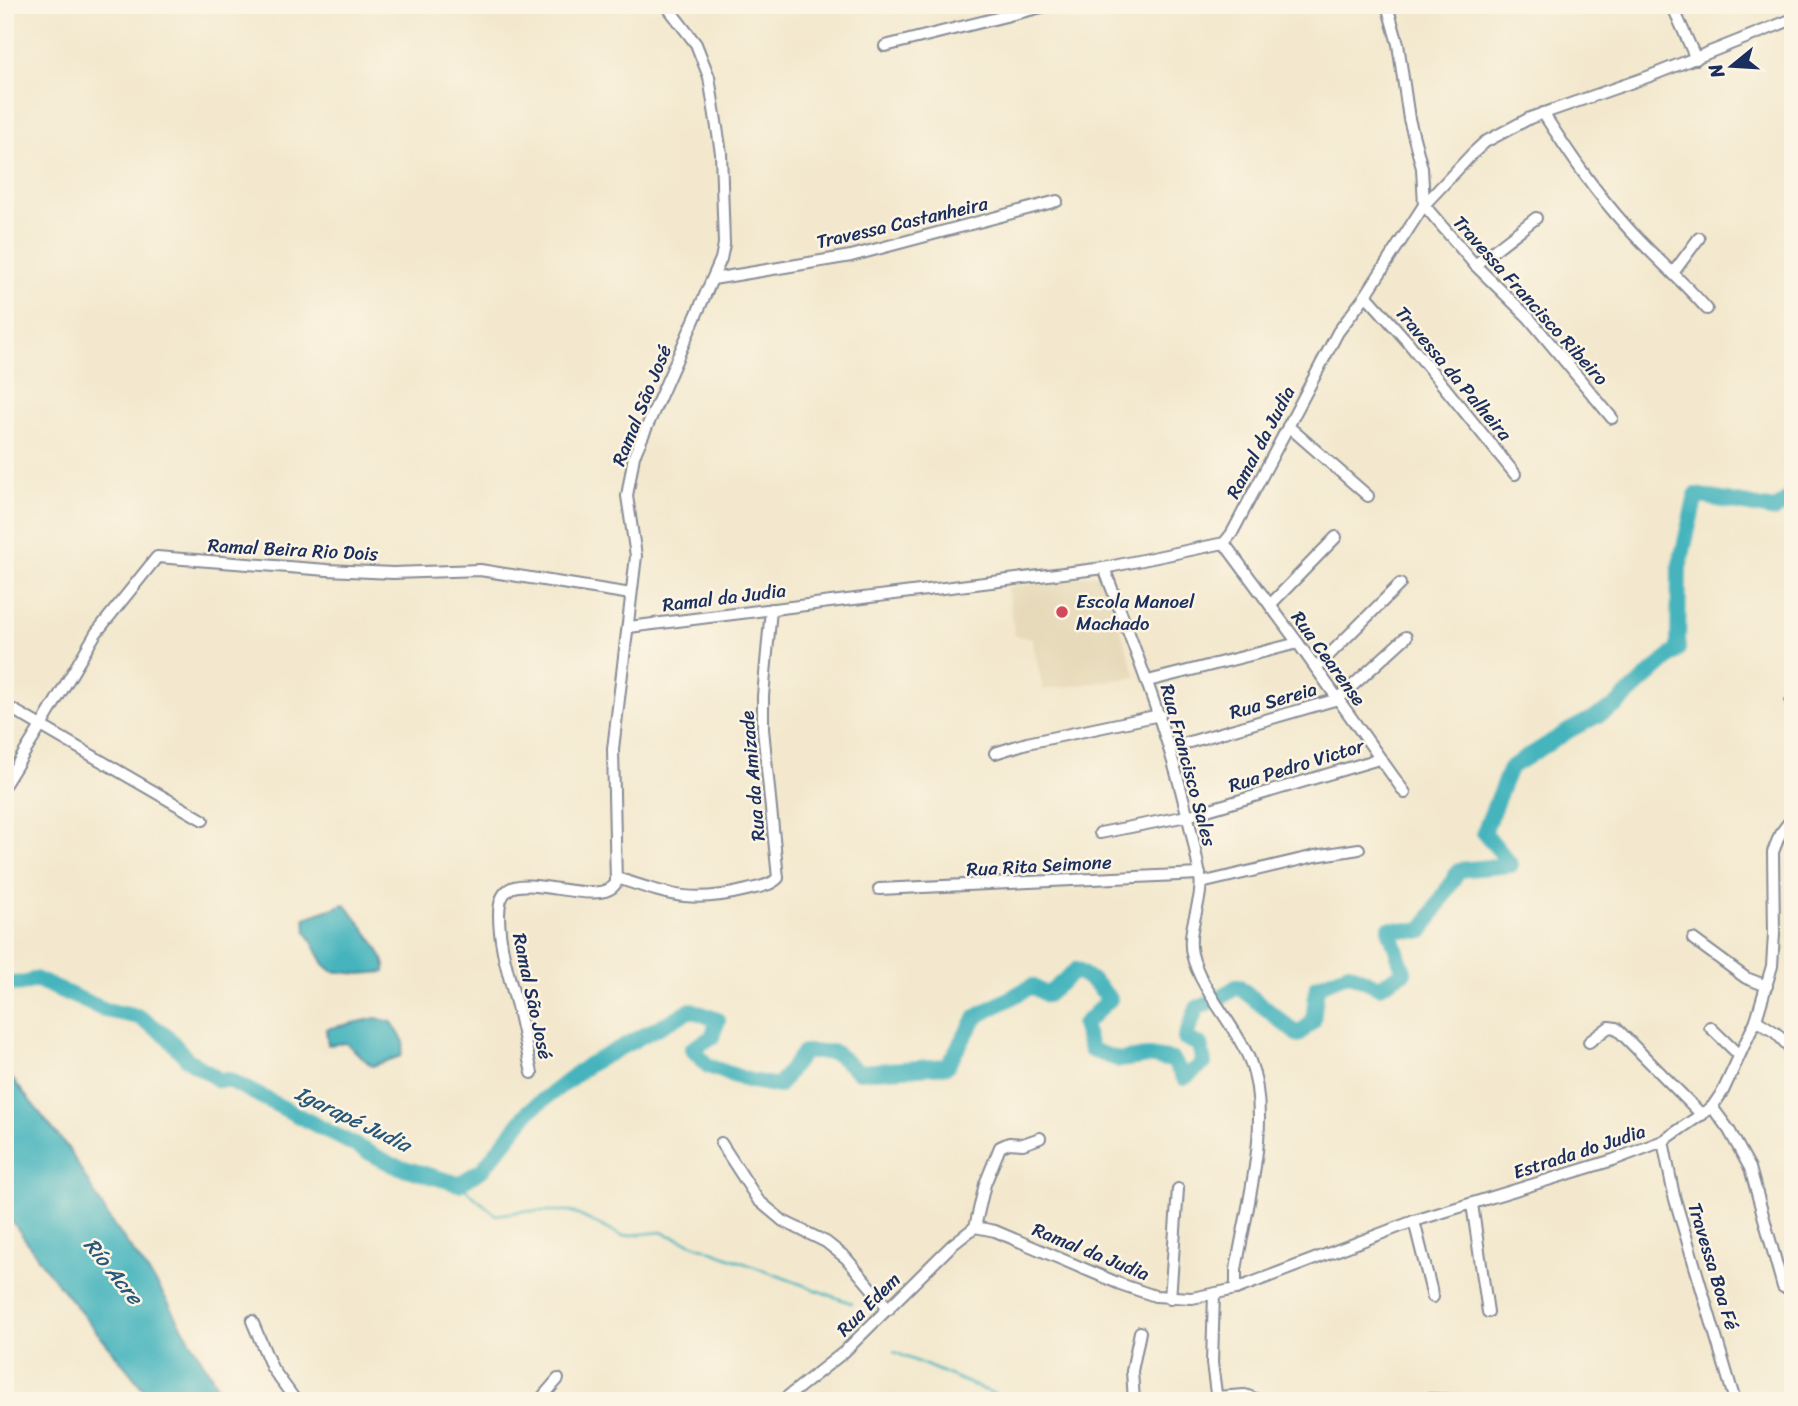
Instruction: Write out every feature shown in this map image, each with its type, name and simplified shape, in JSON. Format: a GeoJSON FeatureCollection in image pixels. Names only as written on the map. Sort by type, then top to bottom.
{"type":"FeatureCollection","features":[{"type":"Feature","properties":{"kind":"street","name":"Ramal São José"},"geometry":{"type":"LineString","coordinates":[[532,1073],[507,968],[499,914],[500,902],[511,887],[595,893],[609,890],[617,878],[613,749],[636,556],[626,496],[634,456],[713,279],[724,244],[721,153],[709,77],[696,44],[666,5]]}},
{"type":"Feature","properties":{"kind":"street"},"geometry":{"type":"LineString","coordinates":[[885,46],[1050,5]]}},
{"type":"Feature","properties":{"kind":"street"},"geometry":{"type":"LineString","coordinates":[[1387,5],[1398,44],[1409,119],[1422,168],[1424,205]]}},
{"type":"Feature","properties":{"kind":"street"},"geometry":{"type":"LineString","coordinates":[[1672,5],[1696,59]]}},
{"type":"Feature","properties":{"kind":"street","name":"Ramal da Judia"},"geometry":{"type":"LineString","coordinates":[[629,626],[1104,568],[1224,543],[1232,533],[1338,332],[1366,295],[1424,205],[1485,142],[1510,127],[1543,113],[1696,59],[1793,19]]}},
{"type":"Feature","properties":{"kind":"street"},"geometry":{"type":"LineString","coordinates":[[1543,113],[1602,198],[1707,309]]}},
{"type":"Feature","properties":{"kind":"street","name":"Travessa Castanheira"},"geometry":{"type":"LineString","coordinates":[[713,279],[851,256],[1057,201]]}},
{"type":"Feature","properties":{"kind":"street","name":"Travessa Francisco Ribeiro"},"geometry":{"type":"LineString","coordinates":[[1424,205],[1475,265],[1529,318],[1612,418]]}},
{"type":"Feature","properties":{"kind":"street"},"geometry":{"type":"LineString","coordinates":[[1475,265],[1536,218]]}},
{"type":"Feature","properties":{"kind":"street"},"geometry":{"type":"LineString","coordinates":[[1673,273],[1699,238]]}},
{"type":"Feature","properties":{"kind":"street","name":"Travessa da Palheira"},"geometry":{"type":"LineString","coordinates":[[1366,295],[1515,474]]}},
{"type":"Feature","properties":{"kind":"street"},"geometry":{"type":"LineString","coordinates":[[1288,426],[1368,496]]}},
{"type":"Feature","properties":{"kind":"street"},"geometry":{"type":"LineString","coordinates":[[1270,606],[1336,537]]}},
{"type":"Feature","properties":{"kind":"street","name":"Rua Cearense"},"geometry":{"type":"LineString","coordinates":[[1224,543],[1405,793]]}},
{"type":"Feature","properties":{"kind":"street","name":"Ramal Beira Rio Dois"},"geometry":{"type":"LineString","coordinates":[[41,726],[96,633],[157,557],[353,571],[480,570],[631,594]]}},
{"type":"Feature","properties":{"kind":"street","name":"Rua Francisco Sales"},"geometry":{"type":"LineString","coordinates":[[1104,568],[1160,715],[1201,879],[1191,946],[1200,975],[1239,1037],[1251,1064],[1259,1111],[1259,1129],[1236,1270],[1236,1289]]}},
{"type":"Feature","properties":{"kind":"street"},"geometry":{"type":"LineString","coordinates":[[1317,668],[1401,584]]}},
{"type":"Feature","properties":{"kind":"street","name":"Rua da Amizade"},"geometry":{"type":"LineString","coordinates":[[617,878],[669,895],[694,898],[776,881],[778,873],[762,729],[771,609]]}},
{"type":"Feature","properties":{"kind":"street","name":"Rua Sereia"},"geometry":{"type":"LineString","coordinates":[[1169,748],[1338,699],[1406,637]]}},
{"type":"Feature","properties":{"kind":"street"},"geometry":{"type":"LineString","coordinates":[[1148,681],[1298,643]]}},
{"type":"Feature","properties":{"kind":"street"},"geometry":{"type":"LineString","coordinates":[[5,705],[203,820]]}},
{"type":"Feature","properties":{"kind":"street"},"geometry":{"type":"LineString","coordinates":[[995,753],[1027,743],[1160,715]]}},
{"type":"Feature","properties":{"kind":"street"},"geometry":{"type":"LineString","coordinates":[[5,785],[41,726]]}},
{"type":"Feature","properties":{"kind":"street","name":"Rua Pedro Victor"},"geometry":{"type":"LineString","coordinates":[[1100,832],[1186,816],[1378,759]]}},
{"type":"Feature","properties":{"kind":"street","name":"Estrada do Judia"},"geometry":{"type":"LineString","coordinates":[[1236,1289],[1414,1222],[1613,1160],[1663,1141],[1712,1107],[1723,1091],[1756,1020],[1767,986],[1774,934],[1773,852],[1780,834],[1793,817]]}},
{"type":"Feature","properties":{"kind":"street"},"geometry":{"type":"LineString","coordinates":[[1201,879],[1359,849]]}},
{"type":"Feature","properties":{"kind":"street","name":"Rua Rita Seimone"},"geometry":{"type":"LineString","coordinates":[[879,889],[1201,879]]}},
{"type":"Feature","properties":{"kind":"street"},"geometry":{"type":"LineString","coordinates":[[1693,939],[1746,978],[1767,986]]}},
{"type":"Feature","properties":{"kind":"street"},"geometry":{"type":"LineString","coordinates":[[1756,1020],[1776,1033],[1793,1051]]}},
{"type":"Feature","properties":{"kind":"street"},"geometry":{"type":"LineString","coordinates":[[1589,1042],[1609,1027],[1616,1028],[1702,1115]]}},
{"type":"Feature","properties":{"kind":"street"},"geometry":{"type":"LineString","coordinates":[[1710,1027],[1738,1055]]}},
{"type":"Feature","properties":{"kind":"street"},"geometry":{"type":"LineString","coordinates":[[1712,1107],[1729,1130],[1750,1168],[1783,1287]]}},
{"type":"Feature","properties":{"kind":"street"},"geometry":{"type":"LineString","coordinates":[[975,1227],[985,1184],[1000,1147],[1009,1143],[1023,1144],[1040,1138]]}},
{"type":"Feature","properties":{"kind":"street","name":"Travessa Boa Fé"},"geometry":{"type":"LineString","coordinates":[[1663,1141],[1674,1196],[1735,1401]]}},
{"type":"Feature","properties":{"kind":"street"},"geometry":{"type":"LineString","coordinates":[[721,1143],[745,1184],[758,1200],[783,1221],[826,1242],[846,1258],[889,1309]]}},
{"type":"Feature","properties":{"kind":"street"},"geometry":{"type":"LineString","coordinates":[[1170,1298],[1178,1189]]}},
{"type":"Feature","properties":{"kind":"street"},"geometry":{"type":"LineString","coordinates":[[1472,1204],[1488,1312]]}},
{"type":"Feature","properties":{"kind":"street"},"geometry":{"type":"LineString","coordinates":[[1414,1222],[1433,1297]]}},
{"type":"Feature","properties":{"kind":"street","name":"Ramal da Judia"},"geometry":{"type":"LineString","coordinates":[[975,1227],[1004,1235],[1120,1284],[1170,1298],[1236,1289]]}},
{"type":"Feature","properties":{"kind":"street","name":"Rua Edem"},"geometry":{"type":"LineString","coordinates":[[782,1401],[844,1352],[952,1245],[975,1227]]}},
{"type":"Feature","properties":{"kind":"street"},"geometry":{"type":"LineString","coordinates":[[1214,1294],[1212,1349],[1216,1399],[1245,1395],[1261,1401]]}},
{"type":"Feature","properties":{"kind":"street"},"geometry":{"type":"LineString","coordinates":[[252,1321],[272,1368],[296,1401]]}},
{"type":"Feature","properties":{"kind":"street"},"geometry":{"type":"LineString","coordinates":[[1134,1401],[1132,1371],[1140,1332]]}},
{"type":"Feature","properties":{"kind":"street"},"geometry":{"type":"LineString","coordinates":[[539,1401],[558,1380]]}},
{"type":"Feature","properties":{"kind":"street"},"geometry":{"type":"LineString","coordinates":[[1408,1401],[1479,1401]]}},
{"type":"Feature","properties":{"kind":"shaded area","name":"Escola Manoel Machado"},"geometry":{"type":"Polygon","coordinates":[[[1102,574],[1136,677],[1043,690],[1032,638],[1015,636],[1007,587],[1102,574]]]}},
{"type":"Feature","properties":{"kind":"water"},"geometry":{"type":"Polygon","coordinates":[[[345,904],[377,947],[385,965],[385,972],[359,974],[332,971],[324,964],[306,931],[305,918],[345,904]]]}},
{"type":"Feature","properties":{"kind":"water"},"geometry":{"type":"Polygon","coordinates":[[[376,1018],[392,1022],[404,1042],[401,1056],[372,1066],[346,1043],[328,1045],[326,1029],[376,1018]]]}},
{"type":"Feature","properties":{"kind":"water","name":"Río Acre"},"geometry":{"type":"Polygon","coordinates":[[[5,1070],[68,1148],[110,1220],[159,1287],[226,1401],[153,1401],[48,1272],[5,1211],[5,1070]]]}},
{"type":"Feature","properties":{"kind":"waterway","name":"Igarapé Judia"},"geometry":{"type":"LineString","coordinates":[[5,985],[27,983],[35,979],[105,1010],[139,1017],[166,1035],[187,1059],[219,1080],[229,1080],[393,1165],[459,1184],[483,1169],[529,1111],[588,1065],[691,1010],[718,1020],[712,1037],[692,1049],[708,1066],[747,1080],[778,1086],[804,1052],[834,1052],[859,1072],[947,1066],[976,1017],[1032,986],[1047,995],[1076,970],[1094,982],[1110,999],[1083,1025],[1091,1050],[1120,1060],[1148,1056],[1173,1060],[1184,1078],[1204,1063],[1200,1045],[1185,1038],[1197,1008],[1238,986],[1298,1035],[1313,1021],[1317,986],[1349,973],[1379,987],[1404,972],[1389,929],[1422,931],[1459,870],[1511,865],[1484,832],[1510,768],[1570,730],[1614,707],[1678,649],[1679,568],[1696,495],[1775,510],[1793,495]]}},
{"type":"Feature","properties":{"kind":"waterway"},"geometry":{"type":"LineString","coordinates":[[459,1184],[496,1215],[523,1211],[570,1211],[622,1236],[661,1232],[851,1303]]}},
{"type":"Feature","properties":{"kind":"waterway"},"geometry":{"type":"LineString","coordinates":[[894,1352],[1011,1401]]}},
{"type":"Feature","properties":{"kind":"place","name":"Escola Manoel Machado"},"geometry":{"type":"Point","coordinates":[1062,612]}}]}
